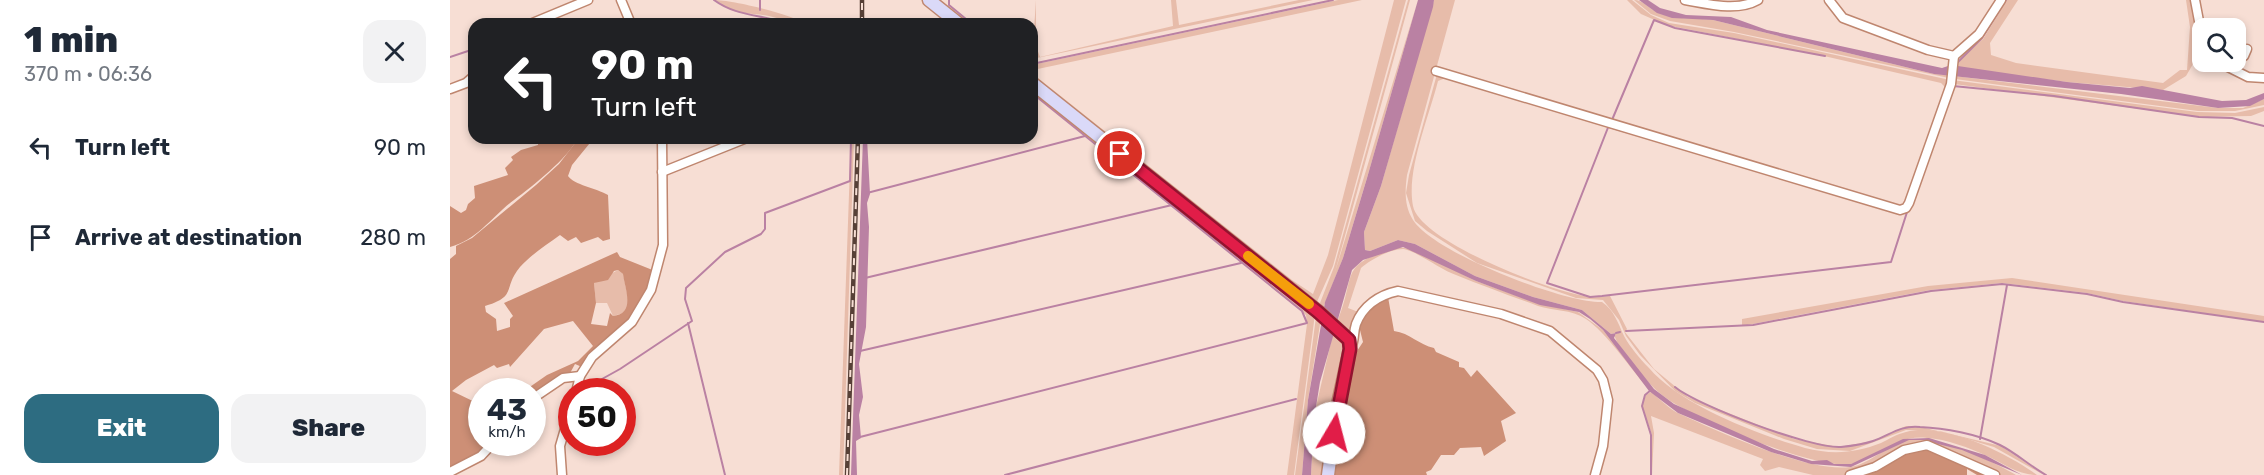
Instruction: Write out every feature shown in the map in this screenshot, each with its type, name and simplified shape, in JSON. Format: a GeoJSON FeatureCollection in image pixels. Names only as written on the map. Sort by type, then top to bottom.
{"type":"FeatureCollection","features":[{"type":"Feature","properties":{"kind":"main road"},"geometry":{"type":"LineString","coordinates":[[929,0],[952,18]]}},
{"type":"Feature","properties":{"kind":"main road"},"geometry":{"type":"LineString","coordinates":[[1038,88],[1318,312],[1349,340],[1350,349],[1337,409],[1328,475]]}},
{"type":"Feature","properties":{"kind":"street"},"geometry":{"type":"LineString","coordinates":[[544,18],[588,0]]}},
{"type":"Feature","properties":{"kind":"street"},"geometry":{"type":"LineString","coordinates":[[621,0],[628,18]]}},
{"type":"Feature","properties":{"kind":"street"},"geometry":{"type":"LineString","coordinates":[[1685,0],[1730,6],[1748,5],[1758,0]]}},
{"type":"Feature","properties":{"kind":"street"},"geometry":{"type":"LineString","coordinates":[[1829,0],[1843,18],[1953,60]]}},
{"type":"Feature","properties":{"kind":"street"},"geometry":{"type":"LineString","coordinates":[[1436,71],[1900,210],[1906,208],[1909,202],[1951,79],[1953,60],[1979,34],[2001,0]]}},
{"type":"Feature","properties":{"kind":"street"},"geometry":{"type":"LineString","coordinates":[[2195,0],[2198,18]]}},
{"type":"Feature","properties":{"kind":"street"},"geometry":{"type":"LineString","coordinates":[[2238,72],[2248,77],[2264,78]]}},
{"type":"Feature","properties":{"kind":"street"},"geometry":{"type":"LineString","coordinates":[[450,89],[468,79]]}},
{"type":"Feature","properties":{"kind":"street"},"geometry":{"type":"LineString","coordinates":[[546,390],[563,378],[580,376],[592,357],[637,315],[651,290],[662,253],[662,144]]}},
{"type":"Feature","properties":{"kind":"street"},"geometry":{"type":"LineString","coordinates":[[662,172],[732,144]]}},
{"type":"Feature","properties":{"kind":"street"},"geometry":{"type":"LineString","coordinates":[[1350,349],[1355,340],[1357,323],[1367,307],[1381,296],[1398,291],[1501,314],[1550,331],[1597,370],[1606,388],[1606,426],[1595,475]]}},
{"type":"Feature","properties":{"kind":"street"},"geometry":{"type":"LineString","coordinates":[[1850,475],[1875,467],[1904,450],[1927,445],[1995,475]]}},
{"type":"Feature","properties":{"kind":"street"},"geometry":{"type":"LineString","coordinates":[[450,472],[481,456]]}},
{"type":"Feature","properties":{"kind":"street"},"geometry":{"type":"LineString","coordinates":[[561,456],[562,475]]}},
{"type":"Feature","properties":{"kind":"shaded area"},"geometry":{"type":"Polygon","coordinates":[[[715,0],[761,8],[794,18],[736,12],[715,0]]]}},
{"type":"Feature","properties":{"kind":"shaded area"},"geometry":{"type":"Polygon","coordinates":[[[1171,0],[1176,0],[1179,25],[1299,0],[1313,0],[1038,58],[1038,52],[1040,57],[1173,26],[1171,0]]]}},
{"type":"Feature","properties":{"kind":"shaded area"},"geometry":{"type":"Polygon","coordinates":[[[1338,0],[1362,0],[1038,69],[1038,64],[1338,0]]]}},
{"type":"Feature","properties":{"kind":"shaded area"},"geometry":{"type":"Polygon","coordinates":[[[1394,0],[1406,0],[1333,266],[1316,304],[1038,82],[1038,78],[1292,280],[1313,294],[1328,255],[1394,0]]]}},
{"type":"Feature","properties":{"kind":"shaded area"},"geometry":{"type":"Polygon","coordinates":[[[1408,0],[1410,0],[1335,272],[1418,0],[1343,258],[1323,308],[1320,303],[1334,267],[1408,0]]]}},
{"type":"Feature","properties":{"kind":"shaded area"},"geometry":{"type":"Polygon","coordinates":[[[1418,0],[1434,0],[1433,7],[1381,186],[1364,232],[1365,250],[1370,251],[1398,240],[1415,244],[1475,276],[1533,297],[1582,310],[1611,334],[1616,333],[1614,338],[1654,389],[1674,404],[1774,449],[1812,461],[1827,460],[1834,464],[1851,464],[1903,439],[1929,438],[1985,455],[2022,475],[1962,450],[1922,440],[1909,440],[1851,467],[1811,464],[1771,452],[1678,413],[1649,391],[1603,330],[1579,312],[1540,305],[1476,281],[1403,247],[1363,260],[1352,270],[1320,382],[1314,419],[1311,475],[1302,475],[1308,400],[1325,302],[1343,258],[1418,0]]]}},
{"type":"Feature","properties":{"kind":"shaded area"},"geometry":{"type":"Polygon","coordinates":[[[1434,0],[1455,0],[1407,175],[1406,186],[1410,215],[1426,233],[1446,247],[1501,274],[1559,294],[1602,302],[1613,313],[1632,349],[1663,382],[1700,406],[1744,427],[1805,448],[1834,452],[1862,449],[1906,432],[1938,431],[1956,435],[1992,449],[2037,475],[2018,471],[1958,444],[1927,438],[1915,438],[1896,443],[1851,464],[1834,464],[1784,451],[1699,417],[1662,395],[1644,377],[1618,344],[1614,335],[1620,332],[1611,334],[1582,310],[1533,297],[1475,276],[1415,244],[1398,240],[1370,251],[1365,250],[1364,232],[1381,186],[1434,0]]]}},
{"type":"Feature","properties":{"kind":"shaded area"},"geometry":{"type":"Polygon","coordinates":[[[1627,0],[1632,0],[1651,15],[1669,23],[1734,33],[1950,80],[1947,89],[1941,83],[1824,56],[1666,25],[1641,14],[1627,0]]]}},
{"type":"Feature","properties":{"kind":"shaded area"},"geometry":{"type":"Polygon","coordinates":[[[1634,0],[1669,16],[1713,20],[1934,74],[1949,75],[1949,78],[1734,32],[1670,21],[1651,14],[1634,0]]]}},
{"type":"Feature","properties":{"kind":"shaded area"},"geometry":{"type":"Polygon","coordinates":[[[1639,0],[1648,0],[1660,8],[1686,15],[1731,17],[1767,30],[1942,68],[1951,65],[2067,82],[2130,88],[2142,86],[2222,101],[2246,100],[2264,93],[2264,99],[2250,106],[2218,108],[2121,94],[1934,74],[1713,20],[1672,18],[1657,13],[1639,0]]]}},
{"type":"Feature","properties":{"kind":"shaded area"},"geometry":{"type":"Polygon","coordinates":[[[2003,0],[2005,0],[1996,17],[1978,40],[1957,60],[1957,66],[1961,58],[1983,39],[2007,0],[2018,0],[1990,43],[1991,55],[2016,63],[2163,83],[2180,70],[2187,70],[2190,27],[2186,0],[2194,0],[2198,18],[2192,18],[2192,66],[2186,76],[2163,90],[2067,82],[1957,68],[1956,58],[2003,0]]]}},
{"type":"Feature","properties":{"kind":"shaded area"},"geometry":{"type":"Polygon","coordinates":[[[1437,74],[1448,77],[1438,81],[1415,160],[1412,192],[1413,206],[1421,220],[1439,235],[1492,264],[1550,287],[1592,297],[1610,296],[1627,329],[1625,332],[1654,369],[1688,397],[1794,439],[1839,447],[1873,441],[1906,426],[1938,431],[1906,430],[1850,451],[1817,449],[1784,439],[1695,403],[1675,391],[1640,355],[1626,336],[1619,320],[1603,300],[1576,298],[1477,263],[1427,231],[1415,221],[1406,193],[1437,74]]]}},
{"type":"Feature","properties":{"kind":"shaded area"},"geometry":{"type":"Polygon","coordinates":[[[1954,76],[2218,108],[2243,108],[2264,99],[2264,105],[2235,111],[2198,111],[1955,79],[1954,76]]]}},
{"type":"Feature","properties":{"kind":"shaded area"},"geometry":{"type":"Polygon","coordinates":[[[1952,80],[2197,112],[2235,113],[2264,107],[2264,111],[2251,116],[2199,117],[1954,84],[1906,214],[1894,211],[1904,210],[1952,80]]]}},
{"type":"Feature","properties":{"kind":"shaded area"},"geometry":{"type":"Polygon","coordinates":[[[1038,92],[1315,314],[1294,475],[1287,475],[1307,324],[1306,315],[1038,97],[1038,92]]]}},
{"type":"Feature","properties":{"kind":"shaded area"},"geometry":{"type":"Polygon","coordinates":[[[574,144],[558,163],[477,233],[460,244],[450,247],[450,206],[461,213],[466,210],[468,204],[475,198],[474,186],[508,175],[505,168],[513,160],[511,157],[521,150],[538,145],[574,144]]]}},
{"type":"Feature","properties":{"kind":"shaded area"},"geometry":{"type":"Polygon","coordinates":[[[574,144],[589,144],[572,165],[568,176],[575,182],[608,195],[610,239],[603,241],[598,237],[581,243],[576,237],[568,241],[560,235],[520,267],[506,295],[485,306],[486,312],[496,319],[497,331],[510,327],[510,319],[513,316],[504,303],[617,252],[620,257],[655,271],[642,300],[615,334],[582,367],[575,364],[569,375],[558,378],[558,382],[546,389],[546,378],[543,378],[578,361],[593,346],[573,321],[544,329],[510,367],[509,364],[497,368],[494,365],[468,378],[452,391],[468,399],[468,456],[475,456],[450,470],[450,259],[456,254],[456,246],[472,238],[559,164],[574,144]],[[618,270],[614,271],[608,280],[594,283],[596,303],[591,324],[607,326],[610,313],[613,316],[625,311],[627,300],[623,274],[618,270]]]}},
{"type":"Feature","properties":{"kind":"shaded area"},"geometry":{"type":"Polygon","coordinates":[[[851,144],[854,144],[843,475],[839,475],[851,144]]]}},
{"type":"Feature","properties":{"kind":"shaded area"},"geometry":{"type":"Polygon","coordinates":[[[863,144],[867,144],[870,194],[867,203],[869,227],[866,327],[859,364],[863,397],[859,415],[861,438],[856,441],[857,475],[851,475],[863,144]]]}},
{"type":"Feature","properties":{"kind":"shaded area"},"geometry":{"type":"Polygon","coordinates":[[[1397,247],[1412,249],[1476,281],[1537,303],[1578,312],[1603,330],[1647,387],[1610,341],[1586,319],[1574,313],[1538,306],[1476,283],[1403,249],[1380,256],[1361,268],[1348,308],[1361,313],[1354,340],[1338,320],[1352,273],[1365,260],[1397,247]]]}},
{"type":"Feature","properties":{"kind":"shaded area"},"geometry":{"type":"Polygon","coordinates":[[[618,270],[623,274],[629,303],[624,313],[613,316],[607,303],[596,303],[594,283],[618,270]]]}},
{"type":"Feature","properties":{"kind":"shaded area"},"geometry":{"type":"Polygon","coordinates":[[[2012,278],[2264,316],[2264,322],[2123,301],[2087,293],[2002,283],[1930,290],[1742,326],[1742,319],[1928,286],[2012,278]]]}},
{"type":"Feature","properties":{"kind":"shaded area"},"geometry":{"type":"Polygon","coordinates":[[[1388,297],[1394,331],[1405,334],[1459,362],[1459,367],[1464,368],[1471,377],[1477,370],[1516,413],[1501,421],[1506,441],[1484,456],[1481,447],[1460,448],[1454,455],[1441,455],[1431,470],[1426,472],[1427,475],[1331,475],[1351,360],[1363,342],[1359,326],[1374,305],[1388,297]]]}},
{"type":"Feature","properties":{"kind":"shaded area"},"geometry":{"type":"Polygon","coordinates":[[[1316,317],[1321,318],[1308,400],[1302,475],[1295,475],[1316,317]]]}},
{"type":"Feature","properties":{"kind":"shaded area"},"geometry":{"type":"Polygon","coordinates":[[[1334,329],[1340,334],[1344,345],[1334,391],[1324,475],[1311,475],[1315,411],[1334,329]]]}},
{"type":"Feature","properties":{"kind":"shaded area"},"geometry":{"type":"Polygon","coordinates":[[[1651,392],[1672,409],[1697,422],[1764,450],[1812,464],[1850,467],[1865,462],[1900,442],[1920,439],[1964,450],[2016,475],[1998,475],[1982,467],[1886,460],[1847,475],[1813,475],[1779,467],[1765,471],[1760,465],[1763,459],[1651,416],[1654,433],[1652,475],[1652,435],[1642,406],[1646,395],[1651,392]]]}},
{"type":"Feature","properties":{"kind":"shaded area"},"geometry":{"type":"Polygon","coordinates":[[[1949,434],[2001,446],[2044,475],[1994,447],[1949,434]]]}},
{"type":"Feature","properties":{"kind":"shaded area"},"geometry":{"type":"Polygon","coordinates":[[[1928,446],[1992,475],[1977,475],[1967,469],[1967,475],[1859,475],[1905,451],[1928,446]]]}},
{"type":"Feature","properties":{"kind":"waterway"},"geometry":{"type":"LineString","coordinates":[[714,0],[732,10],[766,18]]}},
{"type":"Feature","properties":{"kind":"waterway"},"geometry":{"type":"LineString","coordinates":[[760,0],[760,10]]}},
{"type":"Feature","properties":{"kind":"waterway"},"geometry":{"type":"LineString","coordinates":[[949,0],[949,5],[965,18]]}},
{"type":"Feature","properties":{"kind":"waterway"},"geometry":{"type":"LineString","coordinates":[[1038,63],[1333,0]]}},
{"type":"Feature","properties":{"kind":"waterway"},"geometry":{"type":"LineString","coordinates":[[1957,63],[1982,38],[2006,0]]}},
{"type":"Feature","properties":{"kind":"waterway"},"geometry":{"type":"LineString","coordinates":[[1612,120],[1654,20],[1675,28],[1825,56]]}},
{"type":"Feature","properties":{"kind":"waterway"},"geometry":{"type":"LineString","coordinates":[[450,57],[468,51]]}},
{"type":"Feature","properties":{"kind":"waterway"},"geometry":{"type":"LineString","coordinates":[[1953,86],[2054,96],[2199,117],[2232,118],[2264,126]]}},
{"type":"Feature","properties":{"kind":"waterway"},"geometry":{"type":"LineString","coordinates":[[860,437],[1307,323],[1302,311],[1038,98]]}},
{"type":"Feature","properties":{"kind":"waterway"},"geometry":{"type":"LineString","coordinates":[[1609,125],[1547,283],[1590,297],[1891,262],[1908,209]]}},
{"type":"Feature","properties":{"kind":"waterway"},"geometry":{"type":"LineString","coordinates":[[1609,127],[1630,133]]}},
{"type":"Feature","properties":{"kind":"waterway"},"geometry":{"type":"LineString","coordinates":[[867,193],[1085,136]]}},
{"type":"Feature","properties":{"kind":"waterway"},"geometry":{"type":"LineString","coordinates":[[604,378],[692,321],[685,299],[686,288],[725,252],[761,234],[765,229],[765,213],[850,181],[851,144]]}},
{"type":"Feature","properties":{"kind":"waterway"},"geometry":{"type":"LineString","coordinates":[[865,278],[1172,205]]}},
{"type":"Feature","properties":{"kind":"waterway"},"geometry":{"type":"LineString","coordinates":[[860,351],[1241,263]]}},
{"type":"Feature","properties":{"kind":"waterway"},"geometry":{"type":"LineString","coordinates":[[1626,331],[1753,325],[1931,291],[2002,284],[2087,294],[2123,302],[2264,322]]}},
{"type":"Feature","properties":{"kind":"waterway"},"geometry":{"type":"LineString","coordinates":[[1980,439],[2007,285]]}},
{"type":"Feature","properties":{"kind":"waterway"},"geometry":{"type":"LineString","coordinates":[[688,323],[725,475]]}},
{"type":"Feature","properties":{"kind":"waterway"},"geometry":{"type":"LineString","coordinates":[[1616,333],[1620,332]]}},
{"type":"Feature","properties":{"kind":"waterway"},"geometry":{"type":"LineString","coordinates":[[1675,387],[1730,415],[1782,434],[1826,446],[1857,445],[1913,427],[1940,429],[1961,432],[1991,441],[2046,475]]}},
{"type":"Feature","properties":{"kind":"waterway"},"geometry":{"type":"LineString","coordinates":[[1651,390],[1645,395],[1642,406],[1651,435],[1651,475]]}},
{"type":"Feature","properties":{"kind":"waterway"},"geometry":{"type":"LineString","coordinates":[[1005,475],[1296,399]]}},
{"type":"Feature","properties":{"kind":"railway"},"geometry":{"type":"LineString","coordinates":[[862,0],[862,18]]}},
{"type":"Feature","properties":{"kind":"railway"},"geometry":{"type":"LineString","coordinates":[[847,475],[858,144]]}},
{"type":"Feature","properties":{"kind":"slow traffic"},"geometry":{"type":"LineString","coordinates":[[1248,256],[1309,304]]}},
{"type":"Feature","properties":{"kind":"route"},"geometry":{"type":"LineString","coordinates":[[1120,154],[1315,309],[1349,340],[1350,349],[1334,433]]}}]}
